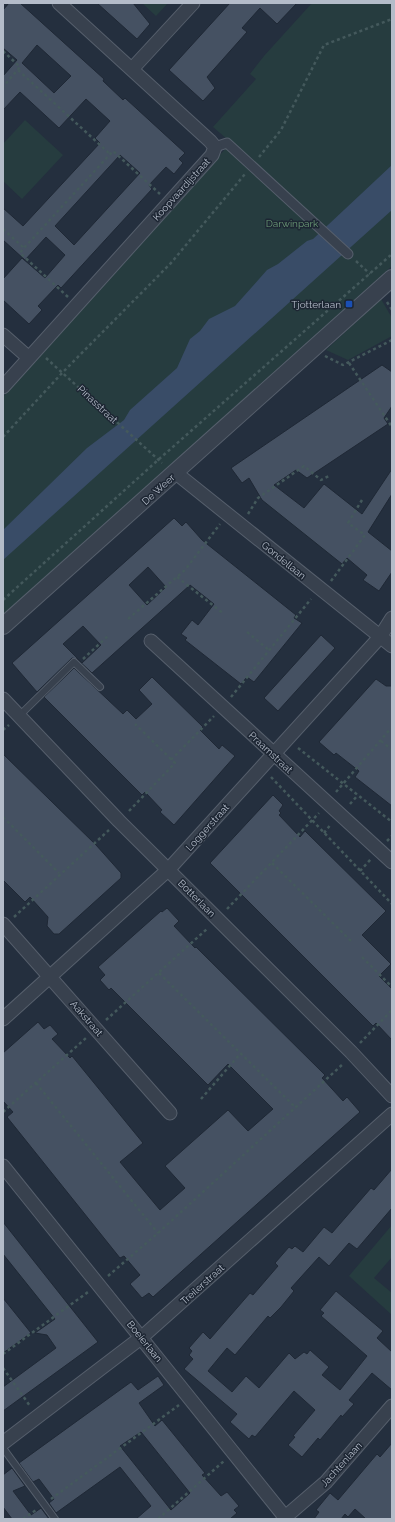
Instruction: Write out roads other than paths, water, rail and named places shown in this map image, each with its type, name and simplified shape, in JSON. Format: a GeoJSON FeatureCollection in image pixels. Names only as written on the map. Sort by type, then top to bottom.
{"type":"FeatureCollection","features":[{"type":"Feature","properties":{"kind":"street","name":"Koopvaardijstraat"},"geometry":{"type":"LineString","coordinates":[[3,387],[212,155],[215,147],[132,69],[58,3]]}},
{"type":"Feature","properties":{"kind":"street"},"geometry":{"type":"LineString","coordinates":[[132,69],[193,3]]}},
{"type":"Feature","properties":{"kind":"street"},"geometry":{"type":"LineString","coordinates":[[215,147],[227,143],[253,165],[348,254]]}},
{"type":"Feature","properties":{"kind":"street","name":"De Weer"},"geometry":{"type":"LineString","coordinates":[[3,626],[176,473],[392,278]]}},
{"type":"Feature","properties":{"kind":"street"},"geometry":{"type":"LineString","coordinates":[[3,334],[33,354]]}},
{"type":"Feature","properties":{"kind":"street","name":"Gondellaan"},"geometry":{"type":"LineString","coordinates":[[176,473],[392,646]]}},
{"type":"Feature","properties":{"kind":"street","name":"Loggerstraat"},"geometry":{"type":"LineString","coordinates":[[3,1018],[169,869],[380,637],[392,618]]}},
{"type":"Feature","properties":{"kind":"street","name":"Praamstraat"},"geometry":{"type":"LineString","coordinates":[[151,641],[392,862]]}},
{"type":"Feature","properties":{"kind":"street","name":"Botterlaan"},"geometry":{"type":"LineString","coordinates":[[3,698],[119,821],[218,918],[351,1052],[392,1096]]}},
{"type":"Feature","properties":{"kind":"street","name":"Aakstraat"},"geometry":{"type":"LineString","coordinates":[[4,924],[97,1028],[170,1113]]}},
{"type":"Feature","properties":{"kind":"street","name":"Treilerstraat"},"geometry":{"type":"LineString","coordinates":[[3,1443],[142,1337],[392,1114]]}},
{"type":"Feature","properties":{"kind":"street","name":"Boeierlaan"},"geometry":{"type":"LineString","coordinates":[[3,1166],[190,1397],[284,1518]]}},
{"type":"Feature","properties":{"kind":"street","name":"Jachtenlaan"},"geometry":{"type":"LineString","coordinates":[[284,1518],[326,1482],[392,1406]]}},
{"type":"Feature","properties":{"kind":"lane"},"geometry":{"type":"LineString","coordinates":[[20,715],[74,662],[100,686]]}},
{"type":"Feature","properties":{"kind":"lane"},"geometry":{"type":"LineString","coordinates":[[3,1448],[55,1519]]}},
{"type":"Feature","properties":{"kind":"water"},"geometry":{"type":"Polygon","coordinates":[[[392,165],[392,210],[3,560],[3,530],[87,448],[124,420],[130,410],[177,368],[190,339],[200,331],[209,319],[235,306],[267,270],[278,264],[307,241],[313,239],[392,165]]]}},
{"type":"Feature","properties":{"kind":"place","name":"Tjotterlaan"},"geometry":{"type":"Point","coordinates":[349,304]}},
{"type":"Feature","properties":{"kind":"park label","name":"Darwinpark"},"geometry":{"type":"Point","coordinates":[292,223]}}]}
